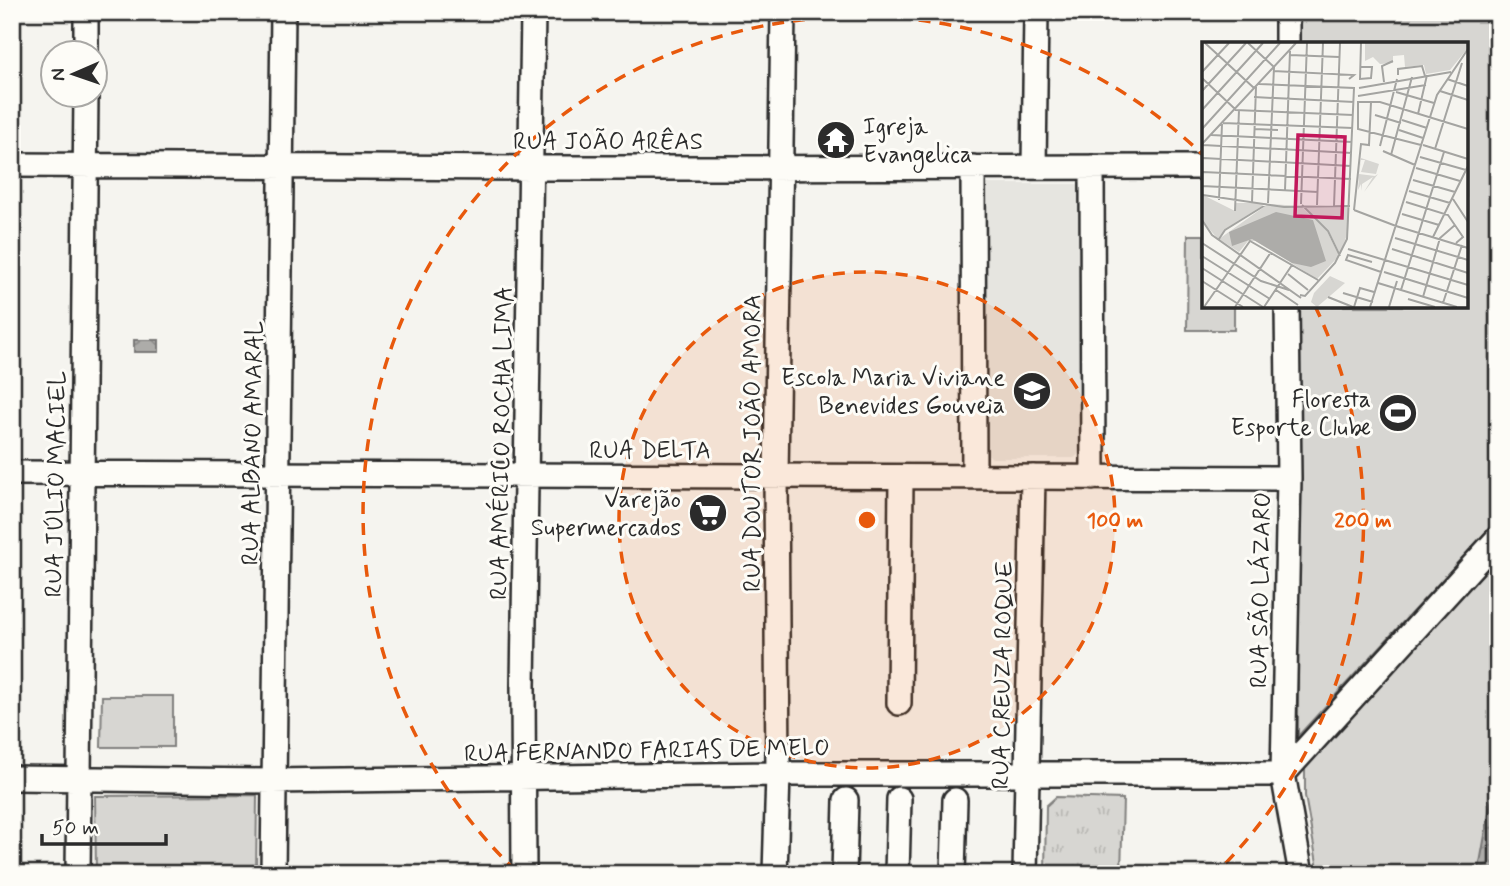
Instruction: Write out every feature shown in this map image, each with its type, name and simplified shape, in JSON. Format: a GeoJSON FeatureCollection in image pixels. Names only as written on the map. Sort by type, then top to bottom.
{"type":"FeatureCollection","features":[{"type":"Feature","properties":{"kind":"street"},"geometry":{"type":"LineString","coordinates":[[86,12],[86,38]]}},
{"type":"Feature","properties":{"kind":"street","name":"RUA ALBANO AMARAL"},"geometry":{"type":"LineString","coordinates":[[274,874],[283,12]]}},
{"type":"Feature","properties":{"kind":"street","name":"RUA AMÉRICO ROCHA LIMA"},"geometry":{"type":"LineString","coordinates":[[524,874],[523,686],[533,12]]}},
{"type":"Feature","properties":{"kind":"street","name":"RUA DOUTOR JOÃO AMORA"},"geometry":{"type":"LineString","coordinates":[[775,874],[778,774],[776,477],[783,12]]}},
{"type":"Feature","properties":{"kind":"street"},"geometry":{"type":"LineString","coordinates":[[1034,167],[1036,12]]}},
{"type":"Feature","properties":{"kind":"street"},"geometry":{"type":"LineString","coordinates":[[1287,12],[1287,42]]}},
{"type":"Feature","properties":{"kind":"street","name":"RUA JÚLIO MACIEL"},"geometry":{"type":"LineString","coordinates":[[78,874],[86,108]]}},
{"type":"Feature","properties":{"kind":"street","name":"RUA JOÃO ARÊAS"},"geometry":{"type":"LineString","coordinates":[[12,165],[532,168],[1202,167]]}},
{"type":"Feature","properties":{"kind":"street"},"geometry":{"type":"LineString","coordinates":[[973,167],[974,477]]}},
{"type":"Feature","properties":{"kind":"street"},"geometry":{"type":"LineString","coordinates":[[1092,167],[1093,478]]}},
{"type":"Feature","properties":{"kind":"street","name":"RUA SÃO LÁZARO"},"geometry":{"type":"LineString","coordinates":[[1287,308],[1289,478],[1283,774],[1301,874]]}},
{"type":"Feature","properties":{"kind":"street","name":"RUA DELTA"},"geometry":{"type":"LineString","coordinates":[[12,473],[1289,478]]}},
{"type":"Feature","properties":{"kind":"street"},"geometry":{"type":"LineString","coordinates":[[899,703],[901,477]]}},
{"type":"Feature","properties":{"kind":"street","name":"RUA CREUZA ROQUE"},"geometry":{"type":"LineString","coordinates":[[1025,874],[1033,477]]}},
{"type":"Feature","properties":{"kind":"street"},"geometry":{"type":"LineString","coordinates":[[1283,774],[1498,538]]}},
{"type":"Feature","properties":{"kind":"street","name":"RUA FERNANDO FARIAS DE MELO"},"geometry":{"type":"LineString","coordinates":[[12,778],[273,781],[778,774],[1283,774]]}},
{"type":"Feature","properties":{"kind":"street"},"geometry":{"type":"LineString","coordinates":[[897,874],[899,799]]}},
{"type":"Feature","properties":{"kind":"street"},"geometry":{"type":"LineString","coordinates":[[844,874],[846,800]]}},
{"type":"Feature","properties":{"kind":"street"},"geometry":{"type":"LineString","coordinates":[[953,874],[955,800]]}},
{"type":"Feature","properties":{"kind":"shaded area"},"geometry":{"type":"Polygon","coordinates":[[[982,184],[1081,184],[1084,449],[1074,458],[992,458],[981,448],[982,184]]]}},
{"type":"Feature","properties":{"kind":"green space","name":"Floresta Esporte Clube"},"geometry":{"type":"Polygon","coordinates":[[[1299,12],[1498,12],[1498,519],[1298,736],[1299,308],[1468,308],[1468,42],[1299,42],[1299,12]]]}},
{"type":"Feature","properties":{"kind":"green space"},"geometry":{"type":"Polygon","coordinates":[[[1188,235],[1202,235],[1202,308],[1234,308],[1234,330],[1187,330],[1188,235]]]}},
{"type":"Feature","properties":{"kind":"green space"},"geometry":{"type":"Polygon","coordinates":[[[1498,557],[1498,874],[1319,874],[1305,796],[1305,768],[1498,557]]]}},
{"type":"Feature","properties":{"kind":"green space"},"geometry":{"type":"Polygon","coordinates":[[[102,696],[173,696],[173,747],[101,747],[102,696]]]}},
{"type":"Feature","properties":{"kind":"green space"},"geometry":{"type":"Polygon","coordinates":[[[257,795],[256,874],[96,874],[95,796],[257,795]]]}},
{"type":"Feature","properties":{"kind":"green space"},"geometry":{"type":"Polygon","coordinates":[[[1056,797],[1123,799],[1121,874],[1045,874],[1046,806],[1056,797]]]}},
{"type":"Feature","properties":{"kind":"water"},"geometry":{"type":"Polygon","coordinates":[[[134,340],[159,340],[159,352],[134,352],[134,340]]]}},
{"type":"Feature","properties":{"kind":"water"},"geometry":{"type":"Polygon","coordinates":[[[1498,767],[1498,874],[1478,874],[1497,769],[1498,767]]]}},
{"type":"Feature","properties":{"kind":"place","name":"Igreja Evangelica"},"geometry":{"type":"Point","coordinates":[836,140]}},
{"type":"Feature","properties":{"kind":"place","name":"Escola Maria Viviane Benevides Gouveia"},"geometry":{"type":"Point","coordinates":[1032,391]}},
{"type":"Feature","properties":{"kind":"place","name":"Floresta Esporte Clube"},"geometry":{"type":"Point","coordinates":[1398,413]}},
{"type":"Feature","properties":{"kind":"place","name":"Varejão Supermercados"},"geometry":{"type":"Point","coordinates":[708,513]}}]}
